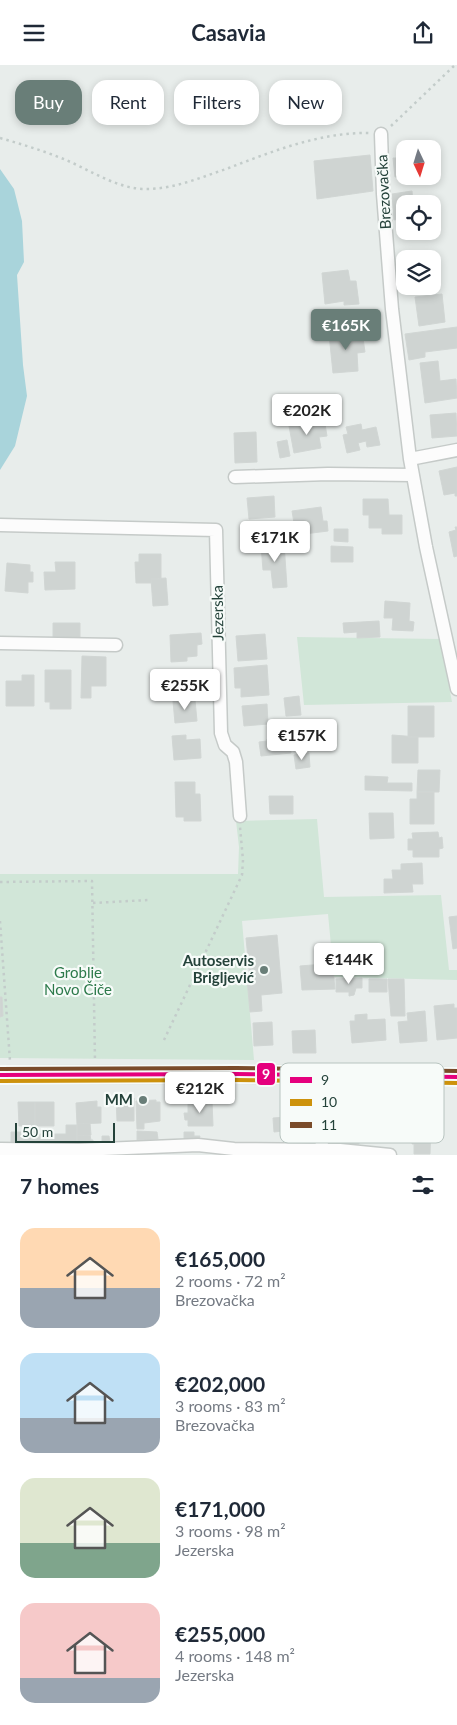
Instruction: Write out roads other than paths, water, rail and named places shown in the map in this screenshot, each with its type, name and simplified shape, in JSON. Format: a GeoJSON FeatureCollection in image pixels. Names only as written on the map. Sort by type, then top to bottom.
{"type":"FeatureCollection","features":[{"type":"Feature","properties":{"kind":"main road"},"geometry":{"type":"LineString","coordinates":[[5,1068],[280,1075]]}},
{"type":"Feature","properties":{"kind":"main road"},"geometry":{"type":"LineString","coordinates":[[444,1077],[457,1077]]}},
{"type":"Feature","properties":{"kind":"street","name":"Brezovačka"},"geometry":{"type":"LineString","coordinates":[[381,135],[383,194],[391,299],[410,459],[426,547],[457,689]]}},
{"type":"Feature","properties":{"kind":"street"},"geometry":{"type":"LineString","coordinates":[[410,459],[457,450]]}},
{"type":"Feature","properties":{"kind":"street"},"geometry":{"type":"LineString","coordinates":[[235,477],[328,474],[413,475]]}},
{"type":"Feature","properties":{"kind":"street","name":"Jezerska"},"geometry":{"type":"LineString","coordinates":[[0,525],[216,530],[221,733],[225,745],[233,753],[236,762],[240,817]]}},
{"type":"Feature","properties":{"kind":"street"},"geometry":{"type":"LineString","coordinates":[[0,643],[116,645]]}},
{"type":"Feature","properties":{"kind":"street"},"geometry":{"type":"LineString","coordinates":[[322,1143],[322,1149]]}},
{"type":"Feature","properties":{"kind":"street"},"geometry":{"type":"LineString","coordinates":[[0,1149],[79,1150],[198,1145],[234,1149],[322,1149],[390,1155]]}},
{"type":"Feature","properties":{"kind":"water"},"geometry":{"type":"Polygon","coordinates":[[[0,169],[14,189],[22,221],[24,262],[17,275],[27,396],[15,446],[0,470],[0,169]]]}},
{"type":"Feature","properties":{"kind":"place","name":"Autoservis Brigljević"},"geometry":{"type":"Point","coordinates":[264,970]}},
{"type":"Feature","properties":{"kind":"place","name":"MM"},"geometry":{"type":"Point","coordinates":[143,1100]}},
{"type":"Feature","properties":{"kind":"park label","name":"Groblje Novo Čiče"},"geometry":{"type":"Point","coordinates":[78,982]}}]}
